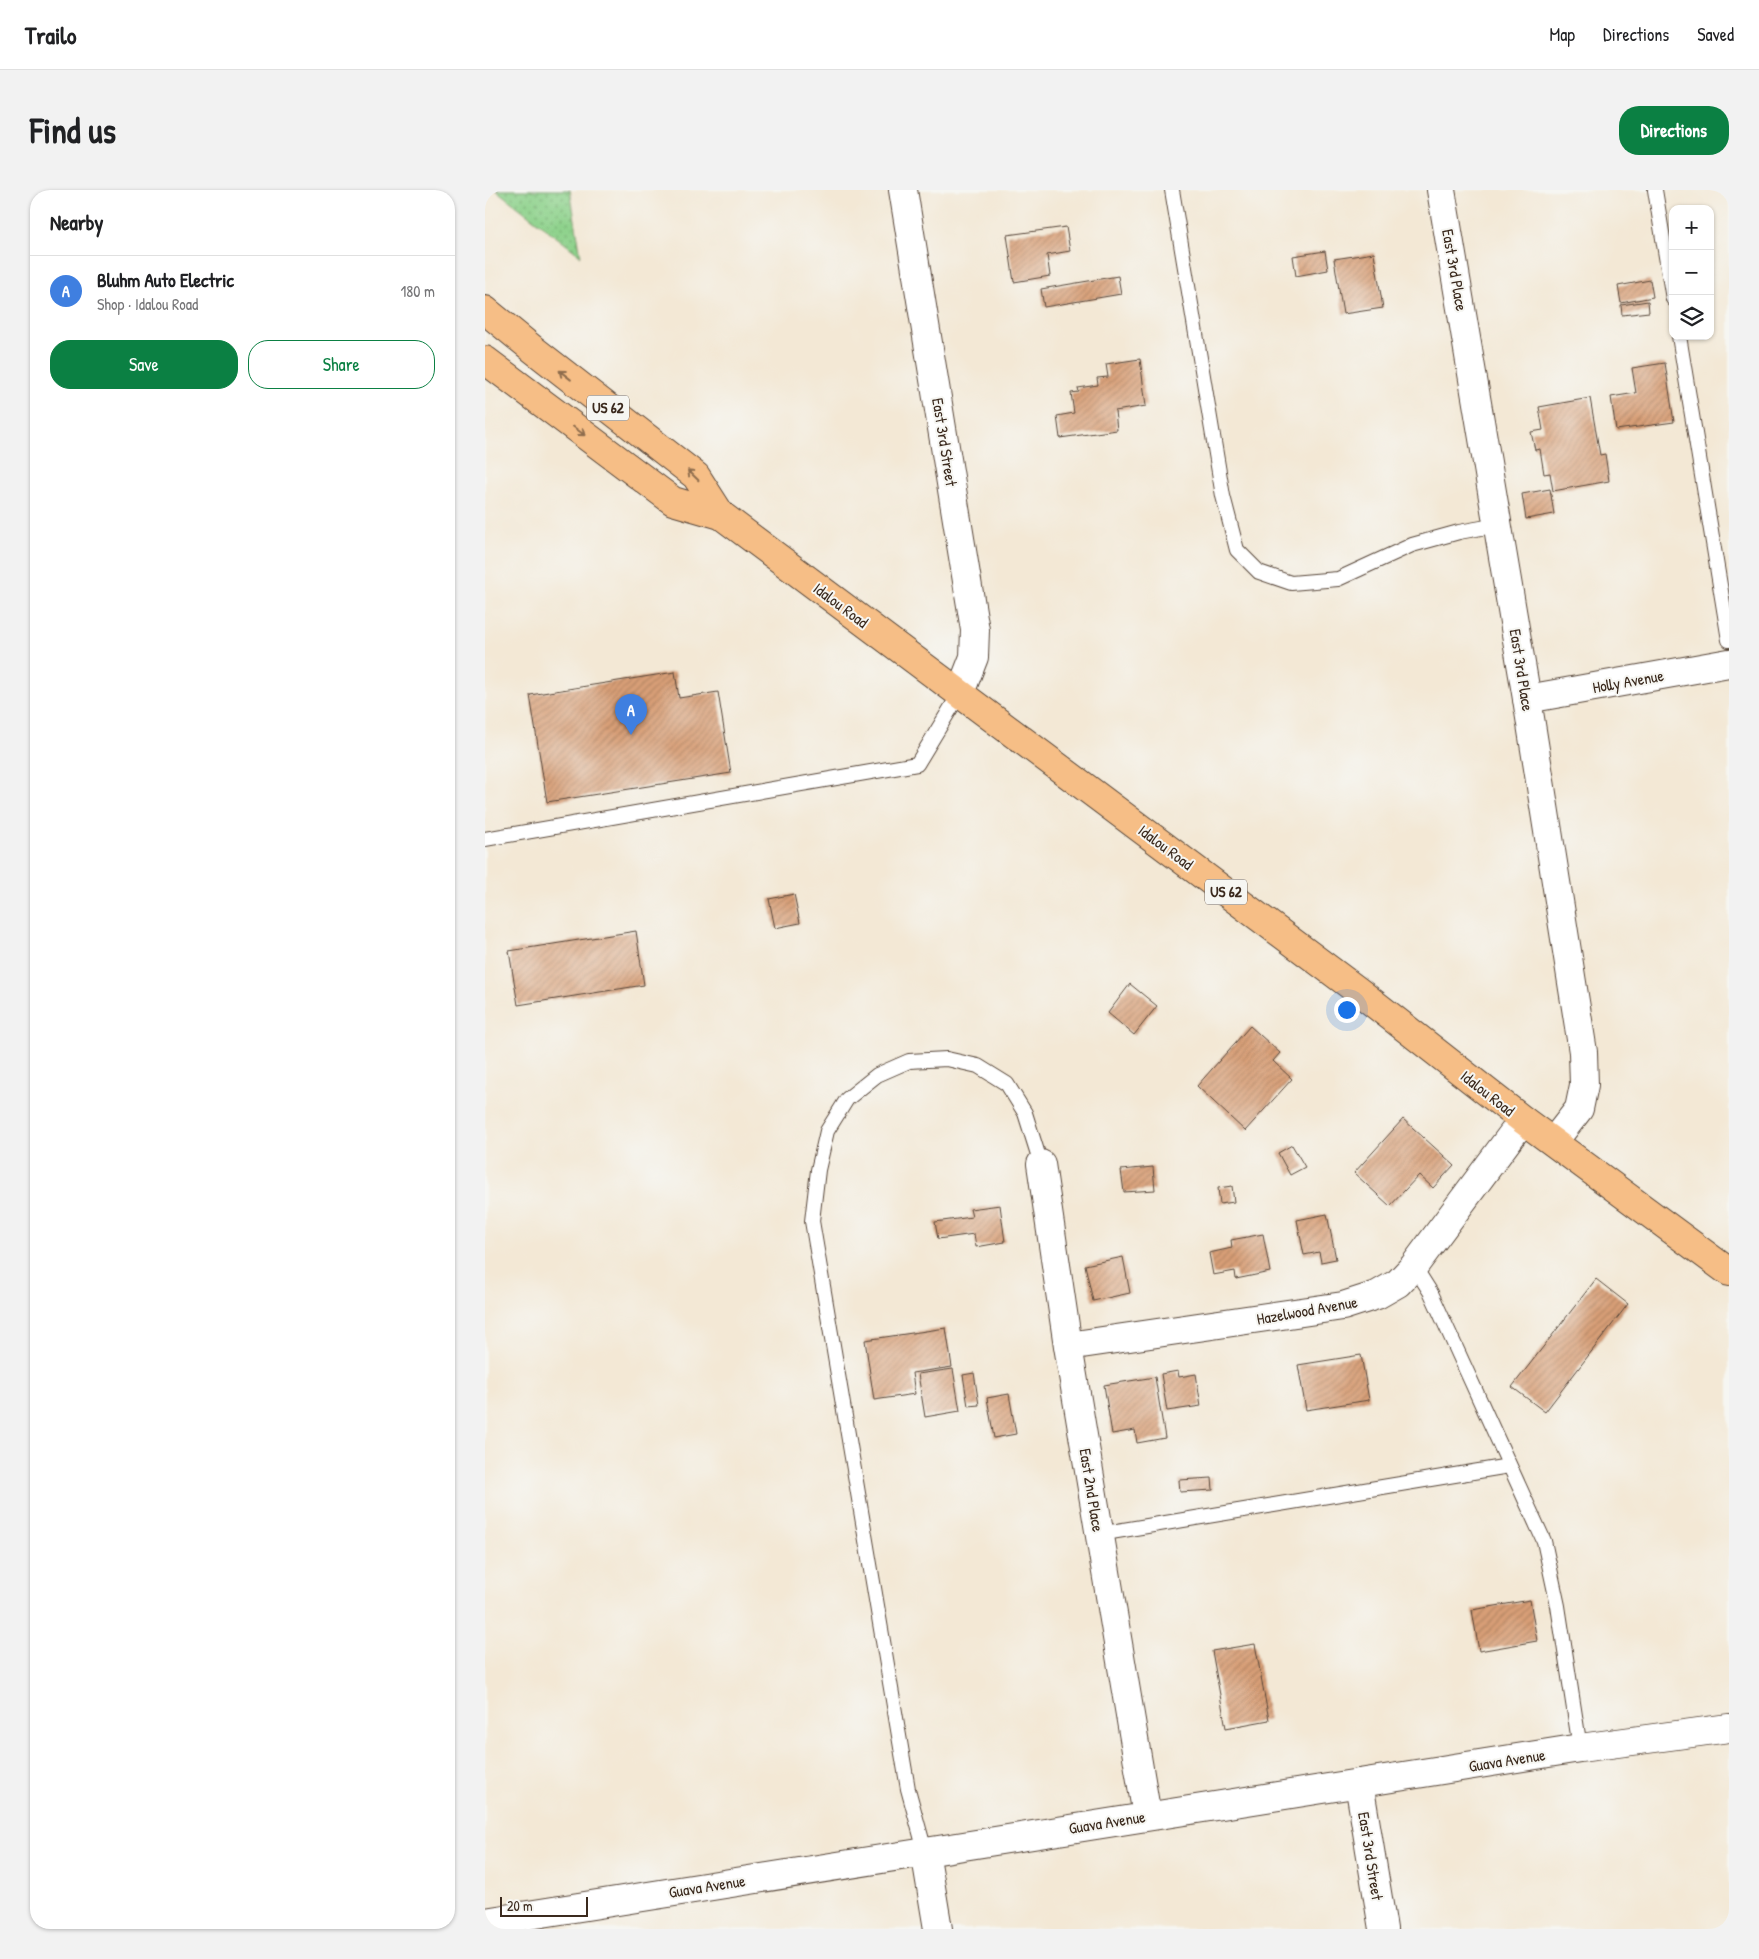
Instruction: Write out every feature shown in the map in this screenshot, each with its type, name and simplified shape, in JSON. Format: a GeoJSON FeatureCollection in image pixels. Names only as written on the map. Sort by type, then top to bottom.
{"type":"FeatureCollection","features":[{"type":"Feature","properties":{"kind":"main road","name":"Idalou Road"},"geometry":{"type":"LineString","coordinates":[[485,310],[696,476],[721,515]]}},
{"type":"Feature","properties":{"kind":"main road","name":"Idalou Road"},"geometry":{"type":"LineString","coordinates":[[485,362],[673,501],[721,515],[1350,985],[1523,1120],[1729,1272]]}},
{"type":"Feature","properties":{"kind":"street","name":"East 3rd Street"},"geometry":{"type":"LineString","coordinates":[[903,190],[975,630],[974,657],[960,693]]}},
{"type":"Feature","properties":{"kind":"street","name":"East 3rd Place"},"geometry":{"type":"LineString","coordinates":[[1441,190],[1527,699],[1583,1052],[1584,1085],[1579,1109],[1553,1141]]}},
{"type":"Feature","properties":{"kind":"street","name":"Holly Avenue"},"geometry":{"type":"LineString","coordinates":[[1527,699],[1729,663]]}},
{"type":"Feature","properties":{"kind":"street","name":"Hazelwood Avenue"},"geometry":{"type":"LineString","coordinates":[[1068,1346],[1343,1306],[1377,1295],[1398,1283],[1414,1266],[1523,1120]]}},
{"type":"Feature","properties":{"kind":"street","name":"East 2nd Place"},"geometry":{"type":"LineString","coordinates":[[1041,1164],[1068,1346],[1147,1816]]}},
{"type":"Feature","properties":{"kind":"street","name":"Guava Avenue"},"geometry":{"type":"LineString","coordinates":[[485,1922],[1579,1748],[1729,1728]]}},
{"type":"Feature","properties":{"kind":"street","name":"East 3rd Street"},"geometry":{"type":"LineString","coordinates":[[1359,1783],[1383,1929]]}},
{"type":"Feature","properties":{"kind":"street"},"geometry":{"type":"LineString","coordinates":[[925,1851],[939,1929]]}},
{"type":"Feature","properties":{"kind":"lane"},"geometry":{"type":"LineString","coordinates":[[1172,190],[1223,496],[1237,550],[1259,572],[1291,583],[1338,579],[1411,545],[1459,532],[1498,525]]}},
{"type":"Feature","properties":{"kind":"lane"},"geometry":{"type":"LineString","coordinates":[[1655,190],[1672,295]]}},
{"type":"Feature","properties":{"kind":"lane"},"geometry":{"type":"LineString","coordinates":[[1680,340],[1729,640]]}},
{"type":"Feature","properties":{"kind":"lane"},"geometry":{"type":"LineString","coordinates":[[485,839],[917,764],[960,693]]}},
{"type":"Feature","properties":{"kind":"lane"},"geometry":{"type":"LineString","coordinates":[[925,1851],[908,1789],[812,1221],[817,1170],[827,1131],[847,1099],[877,1075],[909,1061],[947,1059],[977,1066],[1007,1084],[1025,1113],[1041,1164]]}},
{"type":"Feature","properties":{"kind":"lane"},"geometry":{"type":"LineString","coordinates":[[1414,1266],[1431,1292],[1544,1541],[1558,1606],[1579,1748]]}},
{"type":"Feature","properties":{"kind":"lane"},"geometry":{"type":"LineString","coordinates":[[1099,1534],[1509,1466]]}},
{"type":"Feature","properties":{"kind":"green space"},"geometry":{"type":"Polygon","coordinates":[[[496,190],[570,190],[581,256],[496,190]]]}},
{"type":"Feature","properties":{"kind":"building"},"geometry":{"type":"Polygon","coordinates":[[[1066,227],[1070,251],[1047,255],[1050,276],[1014,282],[1007,235],[1066,227]]]}},
{"type":"Feature","properties":{"kind":"building"},"geometry":{"type":"Polygon","coordinates":[[[1325,251],[1328,270],[1296,276],[1293,256],[1325,251]]]}},
{"type":"Feature","properties":{"kind":"building"},"geometry":{"type":"Polygon","coordinates":[[[1374,253],[1383,308],[1343,314],[1334,259],[1374,253]]]}},
{"type":"Feature","properties":{"kind":"building"},"geometry":{"type":"Polygon","coordinates":[[[1118,276],[1121,294],[1044,307],[1041,289],[1118,276]]]}},
{"type":"Feature","properties":{"kind":"building"},"geometry":{"type":"Polygon","coordinates":[[[1650,280],[1653,297],[1621,303],[1618,286],[1650,280]]]}},
{"type":"Feature","properties":{"kind":"building"},"geometry":{"type":"Polygon","coordinates":[[[1648,301],[1649,312],[1622,315],[1621,305],[1648,301]]]}},
{"type":"Feature","properties":{"kind":"building"},"geometry":{"type":"Polygon","coordinates":[[[1140,359],[1146,406],[1115,411],[1117,430],[1060,438],[1057,416],[1074,413],[1071,393],[1079,392],[1078,388],[1098,385],[1097,378],[1108,377],[1106,364],[1140,359]]]}},
{"type":"Feature","properties":{"kind":"building"},"geometry":{"type":"Polygon","coordinates":[[[1665,363],[1674,422],[1616,430],[1611,397],[1636,393],[1632,368],[1665,363]]]}},
{"type":"Feature","properties":{"kind":"building"},"geometry":{"type":"Polygon","coordinates":[[[1590,398],[1600,455],[1605,454],[1609,481],[1553,491],[1550,473],[1544,474],[1540,449],[1535,450],[1531,432],[1543,430],[1539,407],[1590,398]]]}},
{"type":"Feature","properties":{"kind":"building"},"geometry":{"type":"Polygon","coordinates":[[[1550,489],[1554,514],[1526,519],[1522,494],[1550,489]]]}},
{"type":"Feature","properties":{"kind":"building"},"geometry":{"type":"Polygon","coordinates":[[[675,672],[679,698],[718,692],[731,773],[547,802],[530,695],[675,672]]]}},
{"type":"Feature","properties":{"kind":"building"},"geometry":{"type":"Polygon","coordinates":[[[794,894],[800,923],[775,928],[769,899],[794,894]]]}},
{"type":"Feature","properties":{"kind":"building"},"geometry":{"type":"Polygon","coordinates":[[[636,931],[644,985],[518,1005],[509,951],[636,931]]]}},
{"type":"Feature","properties":{"kind":"building"},"geometry":{"type":"Polygon","coordinates":[[[1130,984],[1157,1006],[1134,1035],[1108,1013],[1130,984]]]}},
{"type":"Feature","properties":{"kind":"building"},"geometry":{"type":"Polygon","coordinates":[[[1250,1026],[1280,1053],[1273,1061],[1292,1079],[1245,1131],[1197,1086],[1250,1026]]]}},
{"type":"Feature","properties":{"kind":"building"},"geometry":{"type":"Polygon","coordinates":[[[1403,1119],[1454,1165],[1433,1188],[1419,1175],[1390,1206],[1354,1173],[1403,1119]]]}},
{"type":"Feature","properties":{"kind":"building"},"geometry":{"type":"Polygon","coordinates":[[[1292,1145],[1305,1167],[1290,1175],[1278,1153],[1292,1145]]]}},
{"type":"Feature","properties":{"kind":"building"},"geometry":{"type":"Polygon","coordinates":[[[1153,1167],[1155,1190],[1124,1192],[1121,1170],[1153,1167]]]}},
{"type":"Feature","properties":{"kind":"building"},"geometry":{"type":"Polygon","coordinates":[[[1232,1186],[1234,1202],[1220,1204],[1218,1188],[1232,1186]]]}},
{"type":"Feature","properties":{"kind":"building"},"geometry":{"type":"Polygon","coordinates":[[[1000,1205],[1005,1242],[976,1247],[974,1234],[938,1239],[935,1222],[972,1217],[970,1209],[1000,1205]]]}},
{"type":"Feature","properties":{"kind":"building"},"geometry":{"type":"Polygon","coordinates":[[[1327,1214],[1336,1259],[1321,1262],[1319,1252],[1304,1255],[1297,1220],[1327,1214]]]}},
{"type":"Feature","properties":{"kind":"building"},"geometry":{"type":"Polygon","coordinates":[[[1263,1234],[1270,1272],[1236,1279],[1235,1271],[1213,1275],[1209,1253],[1232,1248],[1231,1240],[1263,1234]]]}},
{"type":"Feature","properties":{"kind":"building"},"geometry":{"type":"Polygon","coordinates":[[[1123,1257],[1130,1293],[1093,1301],[1085,1265],[1123,1257]]]}},
{"type":"Feature","properties":{"kind":"building"},"geometry":{"type":"Polygon","coordinates":[[[1596,1279],[1628,1304],[1545,1412],[1512,1387],[1596,1279]]]}},
{"type":"Feature","properties":{"kind":"building"},"geometry":{"type":"Polygon","coordinates":[[[946,1328],[952,1367],[912,1373],[915,1394],[874,1400],[865,1340],[946,1328]]]}},
{"type":"Feature","properties":{"kind":"building"},"geometry":{"type":"Polygon","coordinates":[[[1361,1355],[1369,1400],[1306,1410],[1298,1365],[1361,1355]]]}},
{"type":"Feature","properties":{"kind":"building"},"geometry":{"type":"Polygon","coordinates":[[[953,1369],[960,1411],[925,1417],[918,1374],[953,1369]]]}},
{"type":"Feature","properties":{"kind":"building"},"geometry":{"type":"Polygon","coordinates":[[[1178,1371],[1179,1377],[1196,1374],[1201,1406],[1167,1411],[1161,1374],[1178,1371]]]}},
{"type":"Feature","properties":{"kind":"building"},"geometry":{"type":"Polygon","coordinates":[[[974,1373],[979,1405],[968,1406],[963,1375],[974,1373]]]}},
{"type":"Feature","properties":{"kind":"building"},"geometry":{"type":"Polygon","coordinates":[[[1155,1377],[1165,1438],[1137,1443],[1135,1430],[1112,1434],[1104,1385],[1155,1377]]]}},
{"type":"Feature","properties":{"kind":"building"},"geometry":{"type":"Polygon","coordinates":[[[1009,1394],[1016,1434],[994,1438],[987,1398],[1009,1394]]]}},
{"type":"Feature","properties":{"kind":"building"},"geometry":{"type":"Polygon","coordinates":[[[1212,1478],[1213,1490],[1180,1492],[1179,1480],[1212,1478]]]}},
{"type":"Feature","properties":{"kind":"building"},"geometry":{"type":"Polygon","coordinates":[[[1530,1600],[1537,1641],[1479,1651],[1472,1610],[1530,1600]]]}},
{"type":"Feature","properties":{"kind":"building"},"geometry":{"type":"Polygon","coordinates":[[[1255,1644],[1269,1720],[1226,1728],[1212,1651],[1255,1644]]]}},
{"type":"Feature","properties":{"kind":"place","name":"Bluhm Auto Electric"},"geometry":{"type":"Point","coordinates":[631,735]}}]}
